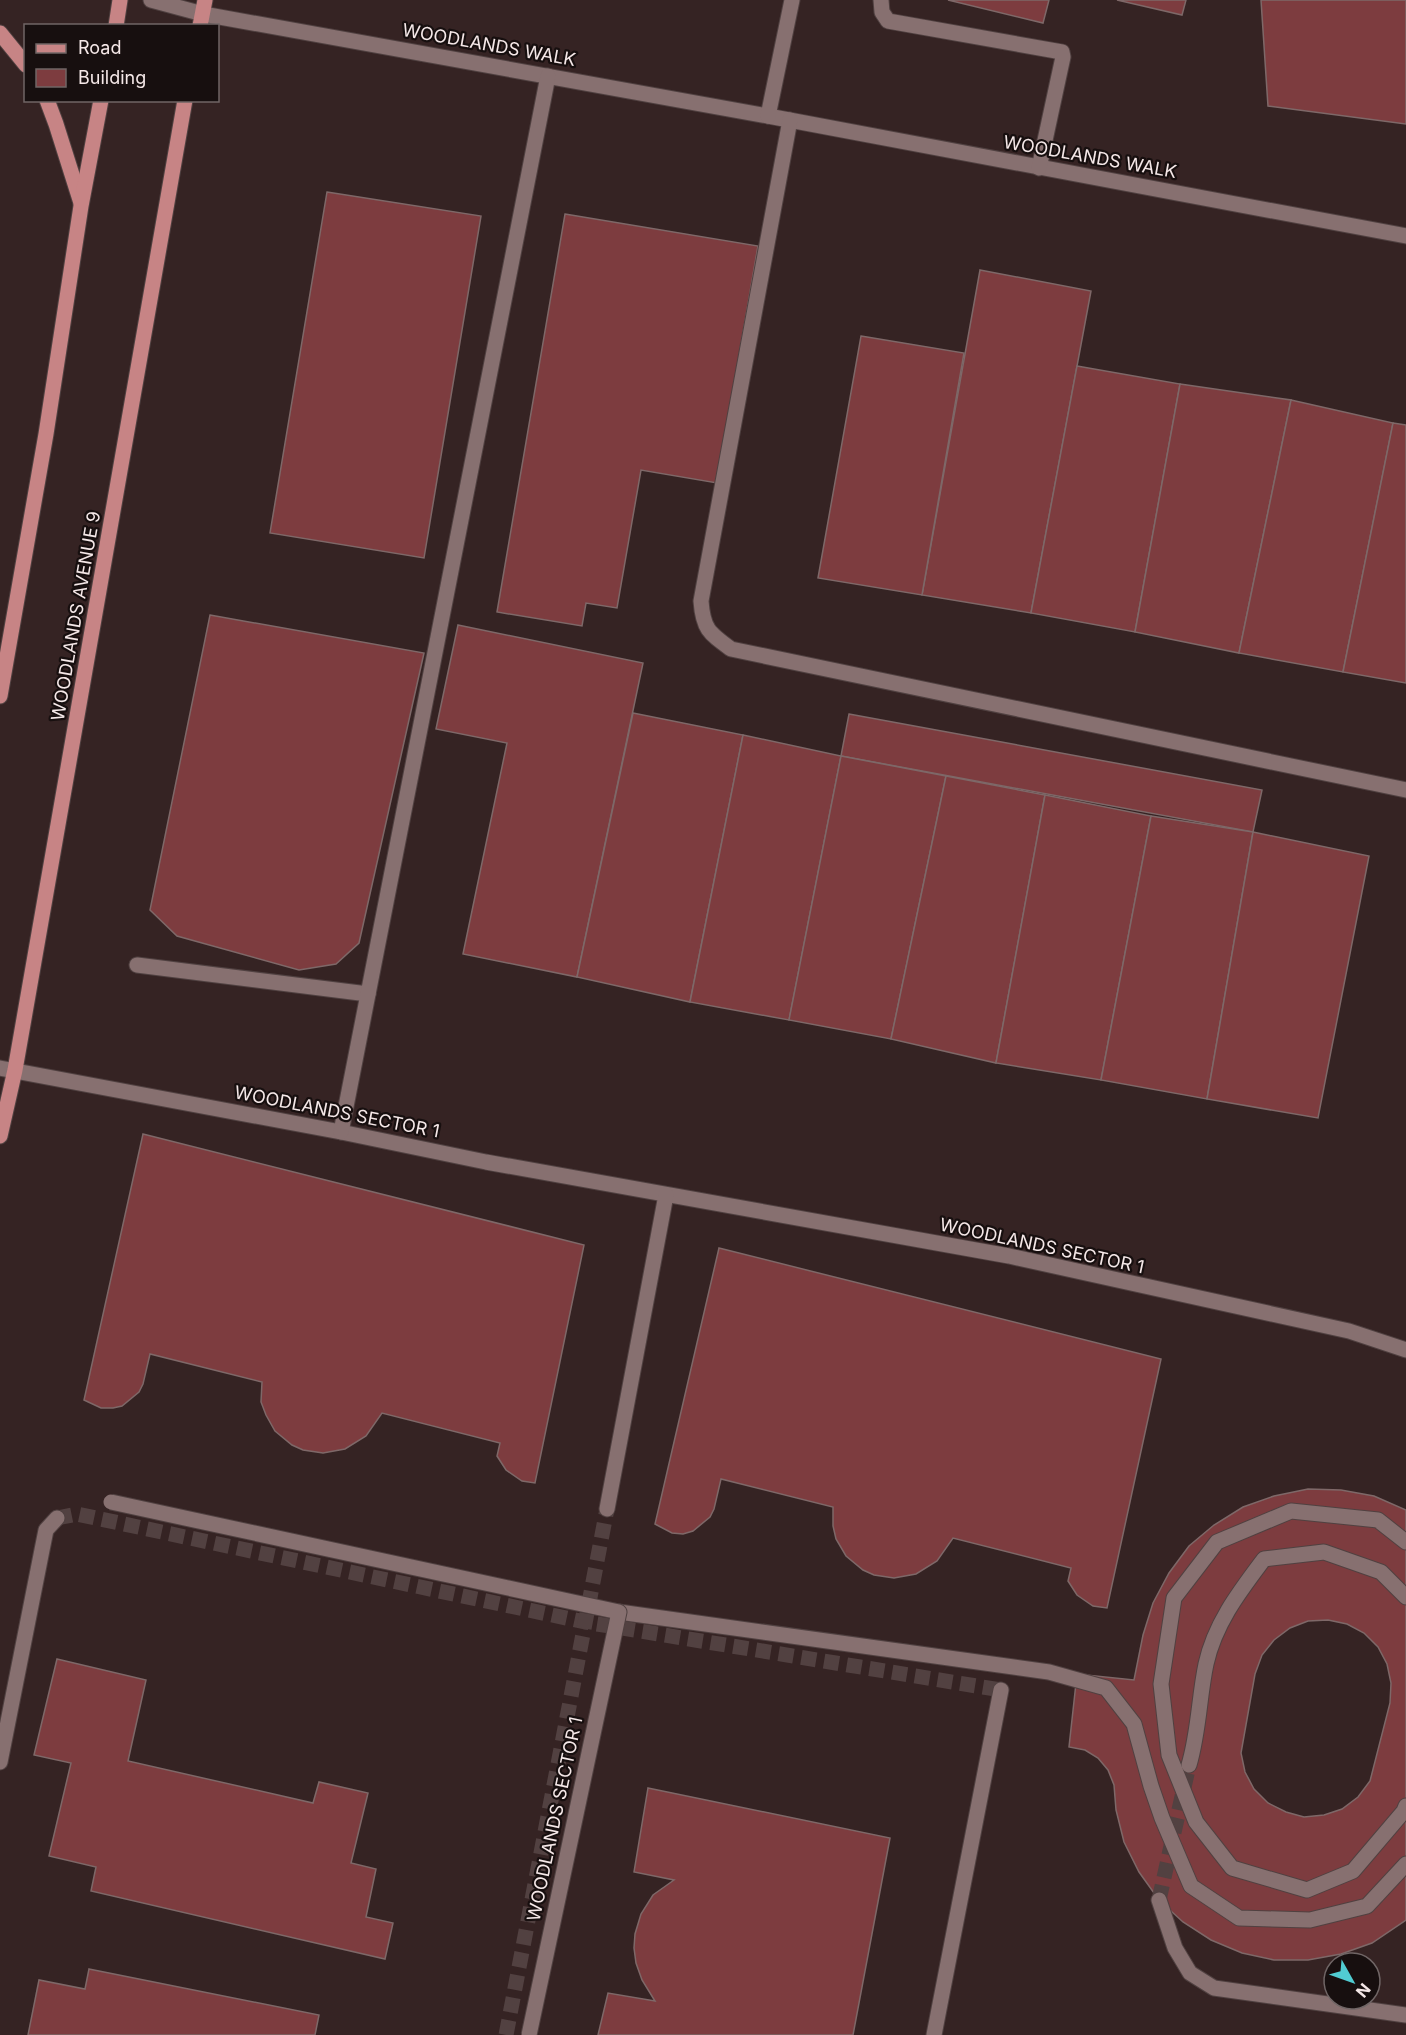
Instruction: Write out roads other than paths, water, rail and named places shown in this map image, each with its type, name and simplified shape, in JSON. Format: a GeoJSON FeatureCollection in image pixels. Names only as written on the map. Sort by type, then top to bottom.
{"type":"FeatureCollection","features":[{"type":"Feature","properties":{"kind":"main road"},"geometry":{"type":"LineString","coordinates":[[116,24],[120,0]]}},
{"type":"Feature","properties":{"kind":"main road"},"geometry":{"type":"LineString","coordinates":[[0,33],[24,63]]}},
{"type":"Feature","properties":{"kind":"main road"},"geometry":{"type":"LineString","coordinates":[[48,102],[81,206]]}},
{"type":"Feature","properties":{"kind":"main road"},"geometry":{"type":"LineString","coordinates":[[0,696],[46,434],[81,206],[101,102]]}},
{"type":"Feature","properties":{"kind":"main road","name":"WOODLANDS AVENUE 9"},"geometry":{"type":"LineString","coordinates":[[0,1136],[8,1069],[185,102]]}},
{"type":"Feature","properties":{"kind":"street","name":"WOODLANDS WALK"},"geometry":{"type":"LineString","coordinates":[[150,0],[203,13],[1406,236]]}},
{"type":"Feature","properties":{"kind":"street"},"geometry":{"type":"LineString","coordinates":[[768,116],[792,0]]}},
{"type":"Feature","properties":{"kind":"street"},"geometry":{"type":"LineString","coordinates":[[881,0],[882,12],[888,21],[1062,52],[1063,57],[1040,168]]}},
{"type":"Feature","properties":{"kind":"street"},"geometry":{"type":"LineString","coordinates":[[341,1132],[548,76]]}},
{"type":"Feature","properties":{"kind":"street"},"geometry":{"type":"LineString","coordinates":[[790,120],[700,601],[702,620],[712,635],[731,649],[1406,789]]}},
{"type":"Feature","properties":{"kind":"street"},"geometry":{"type":"LineString","coordinates":[[137,965],[368,993]]}},
{"type":"Feature","properties":{"kind":"street","name":"WOODLANDS SECTOR 1"},"geometry":{"type":"LineString","coordinates":[[8,1069],[666,1196],[1009,1256],[1349,1331],[1406,1350]]}},
{"type":"Feature","properties":{"kind":"street"},"geometry":{"type":"LineString","coordinates":[[607,1509],[666,1196]]}},
{"type":"Feature","properties":{"kind":"street"},"geometry":{"type":"LineString","coordinates":[[111,1502],[619,1612],[1049,1672],[1106,1688],[1134,1724],[1162,1818],[1191,1886],[1239,1918],[1310,1920],[1367,1906],[1406,1864]]}},
{"type":"Feature","properties":{"kind":"street"},"geometry":{"type":"LineString","coordinates":[[1406,1542],[1378,1520],[1291,1511],[1217,1542],[1174,1598],[1161,1684],[1169,1755],[1196,1822],[1232,1868],[1307,1890],[1353,1871],[1406,1806]]}},
{"type":"Feature","properties":{"kind":"street"},"geometry":{"type":"LineString","coordinates":[[0,1762],[46,1530],[57,1518]]}},
{"type":"Feature","properties":{"kind":"street"},"geometry":{"type":"LineString","coordinates":[[1189,1765],[1196,1742],[1207,1662],[1226,1611],[1264,1558],[1324,1552],[1381,1572],[1406,1597]]}},
{"type":"Feature","properties":{"kind":"street","name":"WOODLANDS SECTOR 1"},"geometry":{"type":"LineString","coordinates":[[530,2035],[619,1612]]}},
{"type":"Feature","properties":{"kind":"street"},"geometry":{"type":"LineString","coordinates":[[933,2035],[1001,1690]]}},
{"type":"Feature","properties":{"kind":"street"},"geometry":{"type":"LineString","coordinates":[[1159,1900],[1175,1948],[1190,1973],[1214,1988],[1406,2015]]}},
{"type":"Feature","properties":{"kind":"tunnel"},"geometry":{"type":"LineString","coordinates":[[506,2035],[607,1509]]}},
{"type":"Feature","properties":{"kind":"tunnel"},"geometry":{"type":"LineString","coordinates":[[57,1518],[77,1514],[585,1622],[1001,1690]]}},
{"type":"Feature","properties":{"kind":"tunnel"},"geometry":{"type":"LineString","coordinates":[[1159,1900],[1189,1765]]}}]}
